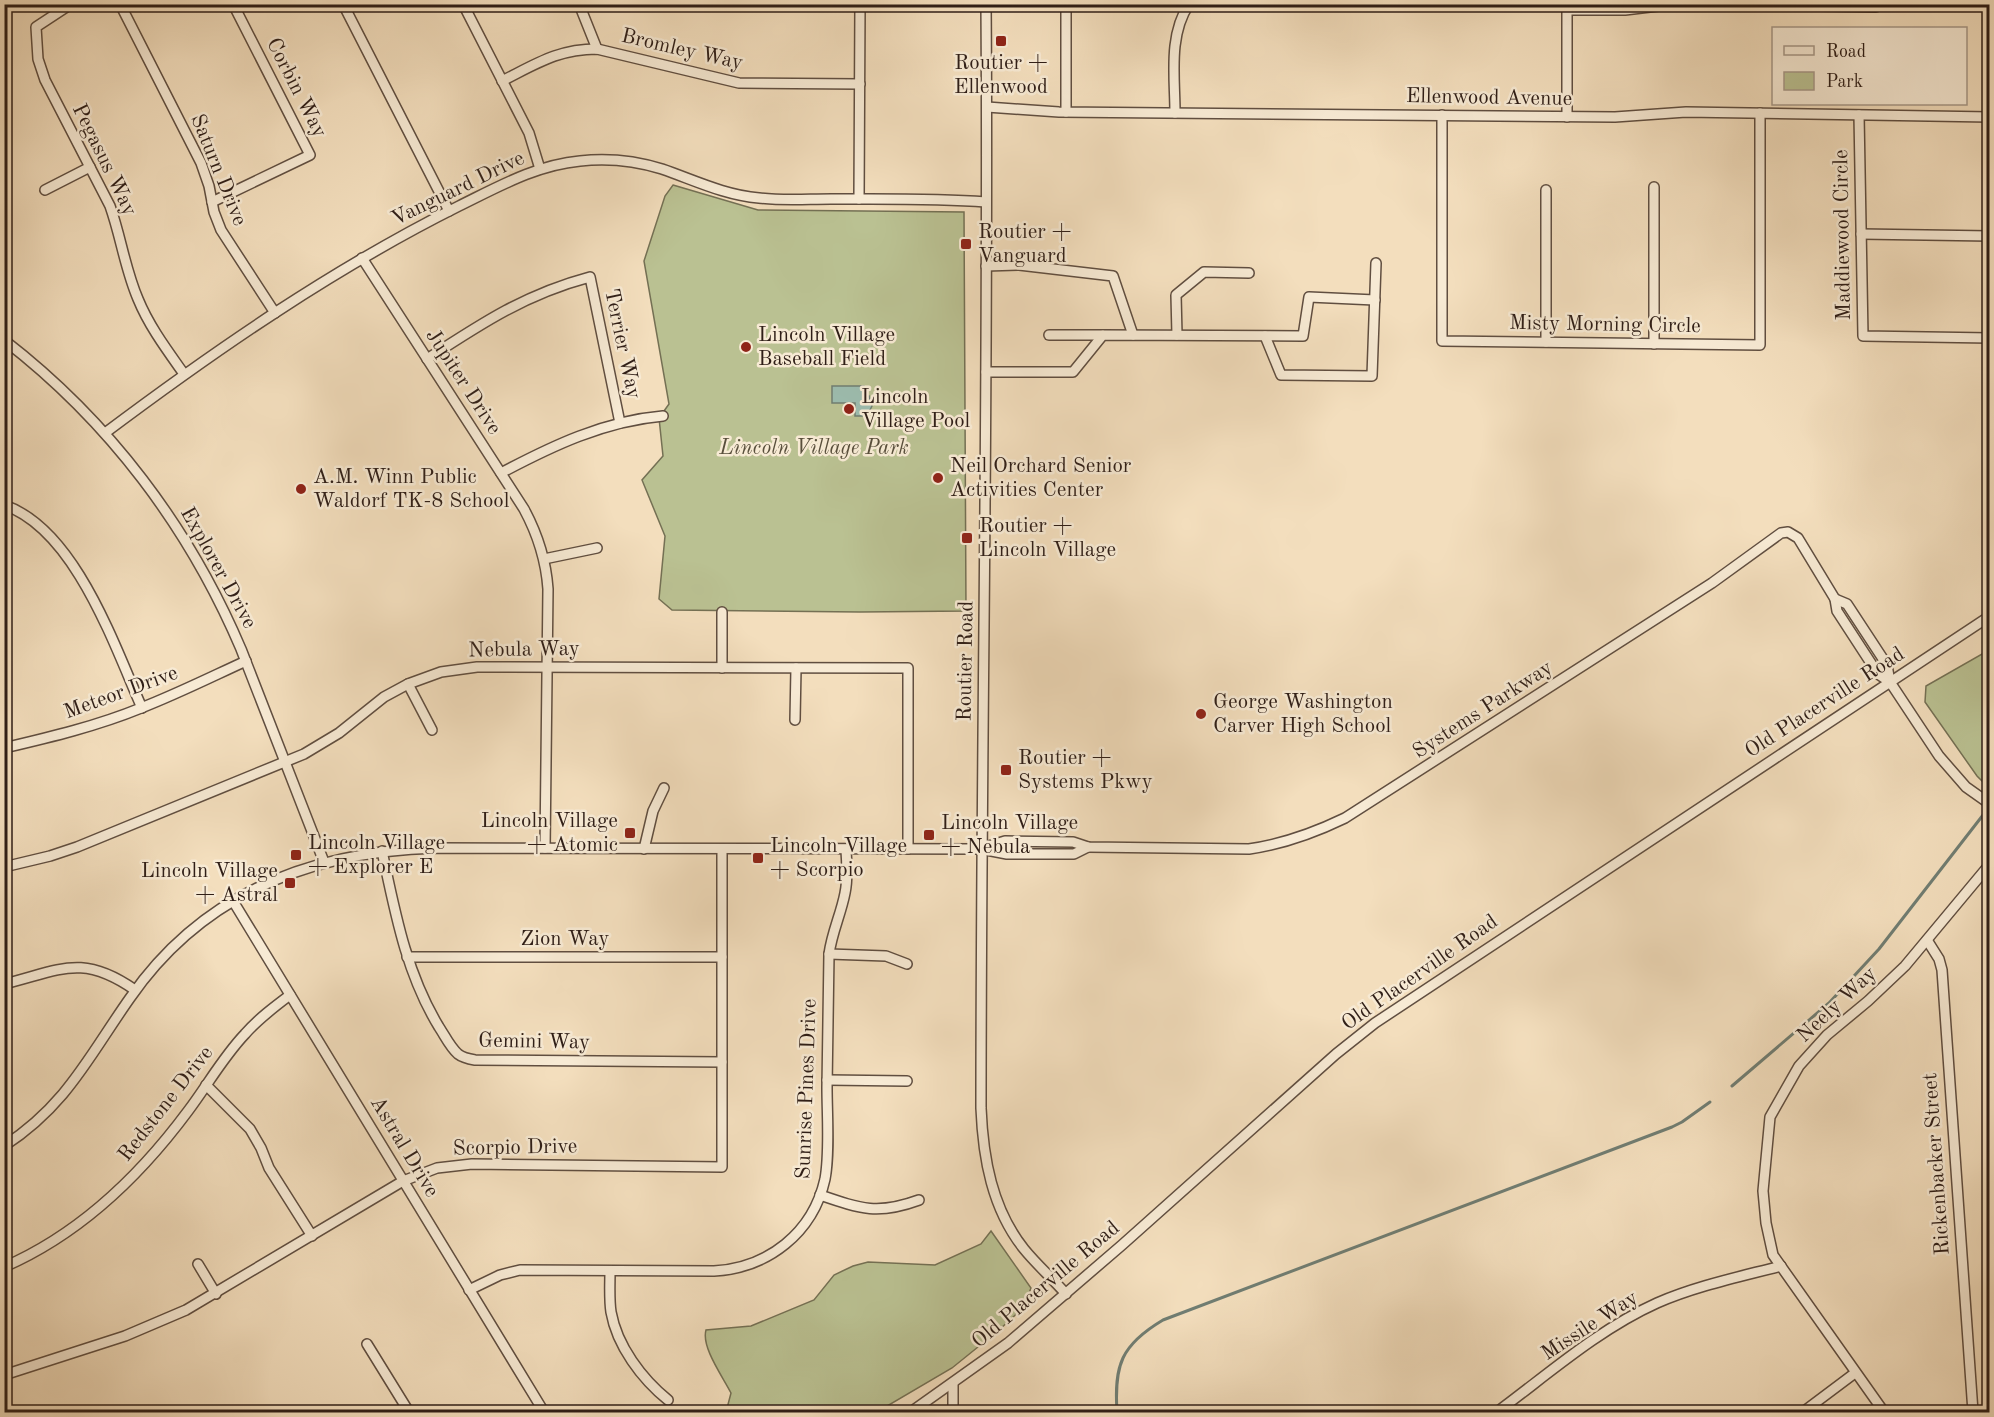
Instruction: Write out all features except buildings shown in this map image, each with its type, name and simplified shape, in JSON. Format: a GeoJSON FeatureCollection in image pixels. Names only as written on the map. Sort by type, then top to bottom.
{"type":"FeatureCollection","features":[{"type":"Feature","properties":{"kind":"street","name":"Pegasus Way"},"geometry":{"type":"LineString","coordinates":[[71,4],[36,27],[36,49],[45,80],[117,225],[129,276],[142,309],[184,374]]}},
{"type":"Feature","properties":{"kind":"street","name":"Saturn Drive"},"geometry":{"type":"LineString","coordinates":[[120,4],[201,163],[221,230],[275,312]]}},
{"type":"Feature","properties":{"kind":"street","name":"Corbin Way"},"geometry":{"type":"LineString","coordinates":[[212,202],[310,155],[233,4]]}},
{"type":"Feature","properties":{"kind":"street"},"geometry":{"type":"LineString","coordinates":[[343,4],[449,211]]}},
{"type":"Feature","properties":{"kind":"street"},"geometry":{"type":"LineString","coordinates":[[463,4],[529,133],[540,169]]}},
{"type":"Feature","properties":{"kind":"street"},"geometry":{"type":"LineString","coordinates":[[579,4],[597,49]]}},
{"type":"Feature","properties":{"kind":"street"},"geometry":{"type":"LineString","coordinates":[[859,199],[860,4]]}},
{"type":"Feature","properties":{"kind":"street","name":"Routier Road"},"geometry":{"type":"LineString","coordinates":[[986,4],[986,372],[981,849],[982,1136],[998,1203],[1010,1228],[1025,1249],[1065,1294]]}},
{"type":"Feature","properties":{"kind":"street"},"geometry":{"type":"LineString","coordinates":[[1066,4],[1066,112]]}},
{"type":"Feature","properties":{"kind":"street"},"geometry":{"type":"LineString","coordinates":[[1175,113],[1176,33],[1189,4]]}},
{"type":"Feature","properties":{"kind":"street"},"geometry":{"type":"LineString","coordinates":[[1567,117],[1567,7],[1625,10],[1675,4]]}},
{"type":"Feature","properties":{"kind":"street"},"geometry":{"type":"LineString","coordinates":[[1716,4],[1876,7],[1876,4]]}},
{"type":"Feature","properties":{"kind":"street","name":"Bromley Way"},"geometry":{"type":"LineString","coordinates":[[502,81],[557,54],[579,49],[597,49],[739,83],[860,84]]}},
{"type":"Feature","properties":{"kind":"street","name":"Ellenwood Avenue"},"geometry":{"type":"LineString","coordinates":[[987,107],[1066,112],[1567,117],[1615,117],[1686,112],[1989,117]]}},
{"type":"Feature","properties":{"kind":"street","name":"Misty Morning Circle"},"geometry":{"type":"LineString","coordinates":[[1442,115],[1442,341],[1760,345],[1760,113]]}},
{"type":"Feature","properties":{"kind":"street","name":"Maddiewood Circle"},"geometry":{"type":"LineString","coordinates":[[1859,115],[1863,336],[1989,338]]}},
{"type":"Feature","properties":{"kind":"street","name":"Vanguard Drive"},"geometry":{"type":"LineString","coordinates":[[105,433],[184,374],[275,312],[362,258],[449,211],[516,178],[540,169],[583,160],[617,160],[658,168],[719,191],[759,198],[986,202]]}},
{"type":"Feature","properties":{"kind":"street"},"geometry":{"type":"LineString","coordinates":[[45,190],[90,167]]}},
{"type":"Feature","properties":{"kind":"street"},"geometry":{"type":"LineString","coordinates":[[1654,187],[1654,344]]}},
{"type":"Feature","properties":{"kind":"street"},"geometry":{"type":"LineString","coordinates":[[1546,190],[1546,342]]}},
{"type":"Feature","properties":{"kind":"street"},"geometry":{"type":"LineString","coordinates":[[1861,234],[1989,236]]}},
{"type":"Feature","properties":{"kind":"street","name":"Jupiter Drive"},"geometry":{"type":"LineString","coordinates":[[362,258],[501,473],[534,529],[544,559],[548,589],[545,848]]}},
{"type":"Feature","properties":{"kind":"street"},"geometry":{"type":"LineString","coordinates":[[1265,336],[1281,375],[1372,376],[1376,263]]}},
{"type":"Feature","properties":{"kind":"street"},"geometry":{"type":"LineString","coordinates":[[986,266],[1019,265],[1113,276],[1133,335]]}},
{"type":"Feature","properties":{"kind":"street"},"geometry":{"type":"LineString","coordinates":[[1177,335],[1176,295],[1204,272],[1249,273]]}},
{"type":"Feature","properties":{"kind":"street","name":"Terrier Way"},"geometry":{"type":"LineString","coordinates":[[427,359],[514,305],[549,289],[590,277],[620,423]]}},
{"type":"Feature","properties":{"kind":"street"},"geometry":{"type":"LineString","coordinates":[[1049,335],[1303,336],[1310,297],[1375,300]]}},
{"type":"Feature","properties":{"kind":"street"},"geometry":{"type":"LineString","coordinates":[[986,372],[1073,372],[1102,335]]}},
{"type":"Feature","properties":{"kind":"street","name":"Explorer Drive"},"geometry":{"type":"LineString","coordinates":[[4,340],[51,378],[105,433],[139,474],[187,542],[227,617],[246,661],[324,862]]}},
{"type":"Feature","properties":{"kind":"street"},"geometry":{"type":"LineString","coordinates":[[501,473],[544,451],[597,429],[663,416]]}},
{"type":"Feature","properties":{"kind":"street"},"geometry":{"type":"LineString","coordinates":[[4,505],[34,522],[57,544],[72,564],[100,613],[142,708]]}},
{"type":"Feature","properties":{"kind":"street","name":"Systems Parkway"},"geometry":{"type":"LineString","coordinates":[[4,1146],[40,1119],[69,1089],[135,990],[175,945],[233,901],[284,875],[324,862],[382,851],[437,848],[981,849],[1005,841],[1073,842],[1088,847],[1249,849],[1273,845],[1313,833],[1345,818],[1576,672],[1712,583],[1781,533],[1788,532],[1798,538],[1835,598],[1837,611],[1878,674],[1890,682],[1938,756],[1966,787],[1989,804]]}},
{"type":"Feature","properties":{"kind":"street"},"geometry":{"type":"LineString","coordinates":[[544,559],[597,548]]}},
{"type":"Feature","properties":{"kind":"street"},"geometry":{"type":"LineString","coordinates":[[722,612],[722,668]]}},
{"type":"Feature","properties":{"kind":"street","name":"Old Placerville Road"},"geometry":{"type":"LineString","coordinates":[[911,1413],[1008,1343],[1375,1023],[1989,616]]}},
{"type":"Feature","properties":{"kind":"street","name":"Meteor Drive"},"geometry":{"type":"LineString","coordinates":[[4,748],[69,732],[142,708],[246,661]]}},
{"type":"Feature","properties":{"kind":"street","name":"Nebula Way"},"geometry":{"type":"LineString","coordinates":[[4,867],[77,847],[286,763],[330,739],[379,701],[408,684],[441,672],[465,668],[908,668],[908,849]]}},
{"type":"Feature","properties":{"kind":"street"},"geometry":{"type":"LineString","coordinates":[[795,720],[796,668]]}},
{"type":"Feature","properties":{"kind":"street"},"geometry":{"type":"LineString","coordinates":[[408,684],[432,730]]}},
{"type":"Feature","properties":{"kind":"street"},"geometry":{"type":"LineString","coordinates":[[644,849],[653,811],[664,788]]}},
{"type":"Feature","properties":{"kind":"street","name":"Scorpio Drive"},"geometry":{"type":"LineString","coordinates":[[4,1375],[141,1331],[186,1311],[404,1181],[437,1168],[460,1164],[722,1167],[722,849]]}},
{"type":"Feature","properties":{"kind":"street","name":"Sunrise Pines Drive"},"geometry":{"type":"LineString","coordinates":[[469,1290],[500,1275],[520,1270],[714,1271],[734,1269],[771,1256],[794,1237],[807,1222],[820,1195],[826,1168],[829,954],[832,935],[845,894],[846,850]]}},
{"type":"Feature","properties":{"kind":"street","name":"Gemini Way"},"geometry":{"type":"LineString","coordinates":[[382,851],[407,957],[434,1018],[450,1046],[466,1058],[475,1060],[722,1062]]}},
{"type":"Feature","properties":{"kind":"street","name":"Neely Way"},"geometry":{"type":"LineString","coordinates":[[1884,1413],[1773,1255],[1766,1223],[1763,1191],[1770,1117],[1799,1066],[1827,1035],[1869,1001],[1905,966],[1989,864]]}},
{"type":"Feature","properties":{"kind":"street","name":"Astral Drive"},"geometry":{"type":"LineString","coordinates":[[233,901],[544,1413]]}},
{"type":"Feature","properties":{"kind":"street","name":"Rickenbacker Street"},"geometry":{"type":"LineString","coordinates":[[1927,940],[1939,959],[1941,970],[1973,1413]]}},
{"type":"Feature","properties":{"kind":"street"},"geometry":{"type":"LineString","coordinates":[[829,954],[886,956],[907,964]]}},
{"type":"Feature","properties":{"kind":"street","name":"Zion Way"},"geometry":{"type":"LineString","coordinates":[[407,957],[722,957]]}},
{"type":"Feature","properties":{"kind":"street"},"geometry":{"type":"LineString","coordinates":[[4,984],[56,969],[77,967],[109,974],[135,990]]}},
{"type":"Feature","properties":{"kind":"street","name":"Redstone Drive"},"geometry":{"type":"LineString","coordinates":[[4,1267],[62,1236],[112,1196],[164,1143],[244,1034],[290,995]]}},
{"type":"Feature","properties":{"kind":"street"},"geometry":{"type":"LineString","coordinates":[[827,1080],[907,1081]]}},
{"type":"Feature","properties":{"kind":"street"},"geometry":{"type":"LineString","coordinates":[[206,1085],[250,1129],[269,1168],[312,1236]]}},
{"type":"Feature","properties":{"kind":"street"},"geometry":{"type":"LineString","coordinates":[[820,1195],[849,1205],[875,1210],[901,1206],[919,1200]]}},
{"type":"Feature","properties":{"kind":"street"},"geometry":{"type":"LineString","coordinates":[[198,1264],[216,1294]]}},
{"type":"Feature","properties":{"kind":"street","name":"Missile Way"},"geometry":{"type":"LineString","coordinates":[[1497,1413],[1596,1339],[1635,1314],[1684,1293],[1780,1266]]}},
{"type":"Feature","properties":{"kind":"street"},"geometry":{"type":"LineString","coordinates":[[610,1270],[610,1306],[618,1334],[642,1375],[655,1390],[668,1400]]}},
{"type":"Feature","properties":{"kind":"street"},"geometry":{"type":"LineString","coordinates":[[367,1344],[409,1413]]}},
{"type":"Feature","properties":{"kind":"street"},"geometry":{"type":"LineString","coordinates":[[1803,1413],[1855,1373]]}},
{"type":"Feature","properties":{"kind":"street"},"geometry":{"type":"LineString","coordinates":[[953,1383],[953,1413]]}},
{"type":"Feature","properties":{"kind":"street"},"geometry":{"type":"LineString","coordinates":[[4,1398],[9,1413]]}},
{"type":"Feature","properties":{"kind":"street"},"geometry":{"type":"LineString","coordinates":[[277,1413],[282,1411],[283,1413]]}},
{"type":"Feature","properties":{"kind":"green space","name":"Lincoln Village Park"},"geometry":{"type":"Polygon","coordinates":[[[673,185],[758,210],[964,212],[966,611],[672,610],[659,599],[665,536],[642,480],[663,456],[659,418],[669,404],[644,261],[665,196],[673,185]]]}},
{"type":"Feature","properties":{"kind":"green space"},"geometry":{"type":"Polygon","coordinates":[[[1989,650],[1989,788],[1977,776],[1925,702],[1926,686],[1989,650]]]}},
{"type":"Feature","properties":{"kind":"green space"},"geometry":{"type":"Polygon","coordinates":[[[991,1231],[1031,1288],[1023,1308],[952,1368],[877,1412],[726,1412],[731,1393],[710,1353],[705,1337],[706,1330],[751,1326],[814,1300],[834,1275],[853,1266],[868,1262],[935,1265],[981,1244],[991,1231]]]}},
{"type":"Feature","properties":{"kind":"shaded area"},"geometry":{"type":"Polygon","coordinates":[[[832,386],[864,386],[864,400],[869,396],[872,406],[869,412],[863,416],[855,416],[855,403],[832,403],[832,386]]]}},
{"type":"Feature","properties":{"kind":"waterway"},"geometry":{"type":"LineString","coordinates":[[1732,1086],[1829,1003],[1879,949],[1990,806]]}},
{"type":"Feature","properties":{"kind":"waterway"},"geometry":{"type":"LineString","coordinates":[[1117,1412],[1117,1381],[1123,1358],[1138,1338],[1163,1320],[1672,1127],[1710,1102]]}},
{"type":"Feature","properties":{"kind":"place","name":"Routier + Ellenwood"},"geometry":{"type":"Point","coordinates":[1001,41]}},
{"type":"Feature","properties":{"kind":"place","name":"Routier + Vanguard"},"geometry":{"type":"Point","coordinates":[966,244]}},
{"type":"Feature","properties":{"kind":"place","name":"Lincoln Village Baseball Field"},"geometry":{"type":"Point","coordinates":[746,347]}},
{"type":"Feature","properties":{"kind":"place","name":"Lincoln Village Pool"},"geometry":{"type":"Point","coordinates":[849,409]}},
{"type":"Feature","properties":{"kind":"place","name":"Neil Orchard Senior Activities Center"},"geometry":{"type":"Point","coordinates":[938,478]}},
{"type":"Feature","properties":{"kind":"place","name":"A.M. Winn Public Waldorf TK-8 School"},"geometry":{"type":"Point","coordinates":[301,489]}},
{"type":"Feature","properties":{"kind":"place","name":"Routier + Lincoln Village"},"geometry":{"type":"Point","coordinates":[967,538]}},
{"type":"Feature","properties":{"kind":"place","name":"George Washington Carver High School"},"geometry":{"type":"Point","coordinates":[1201,714]}},
{"type":"Feature","properties":{"kind":"place","name":"Routier + Systems Pkwy"},"geometry":{"type":"Point","coordinates":[1006,770]}},
{"type":"Feature","properties":{"kind":"place","name":"Lincoln Village + Atomic"},"geometry":{"type":"Point","coordinates":[630,833]}},
{"type":"Feature","properties":{"kind":"place","name":"Lincoln Village + Nebula"},"geometry":{"type":"Point","coordinates":[929,835]}},
{"type":"Feature","properties":{"kind":"place","name":"Lincoln Village + Explorer E"},"geometry":{"type":"Point","coordinates":[296,855]}},
{"type":"Feature","properties":{"kind":"place","name":"Lincoln Village + Scorpio"},"geometry":{"type":"Point","coordinates":[758,858]}},
{"type":"Feature","properties":{"kind":"place","name":"Lincoln Village + Astral"},"geometry":{"type":"Point","coordinates":[290,883]}}]}
